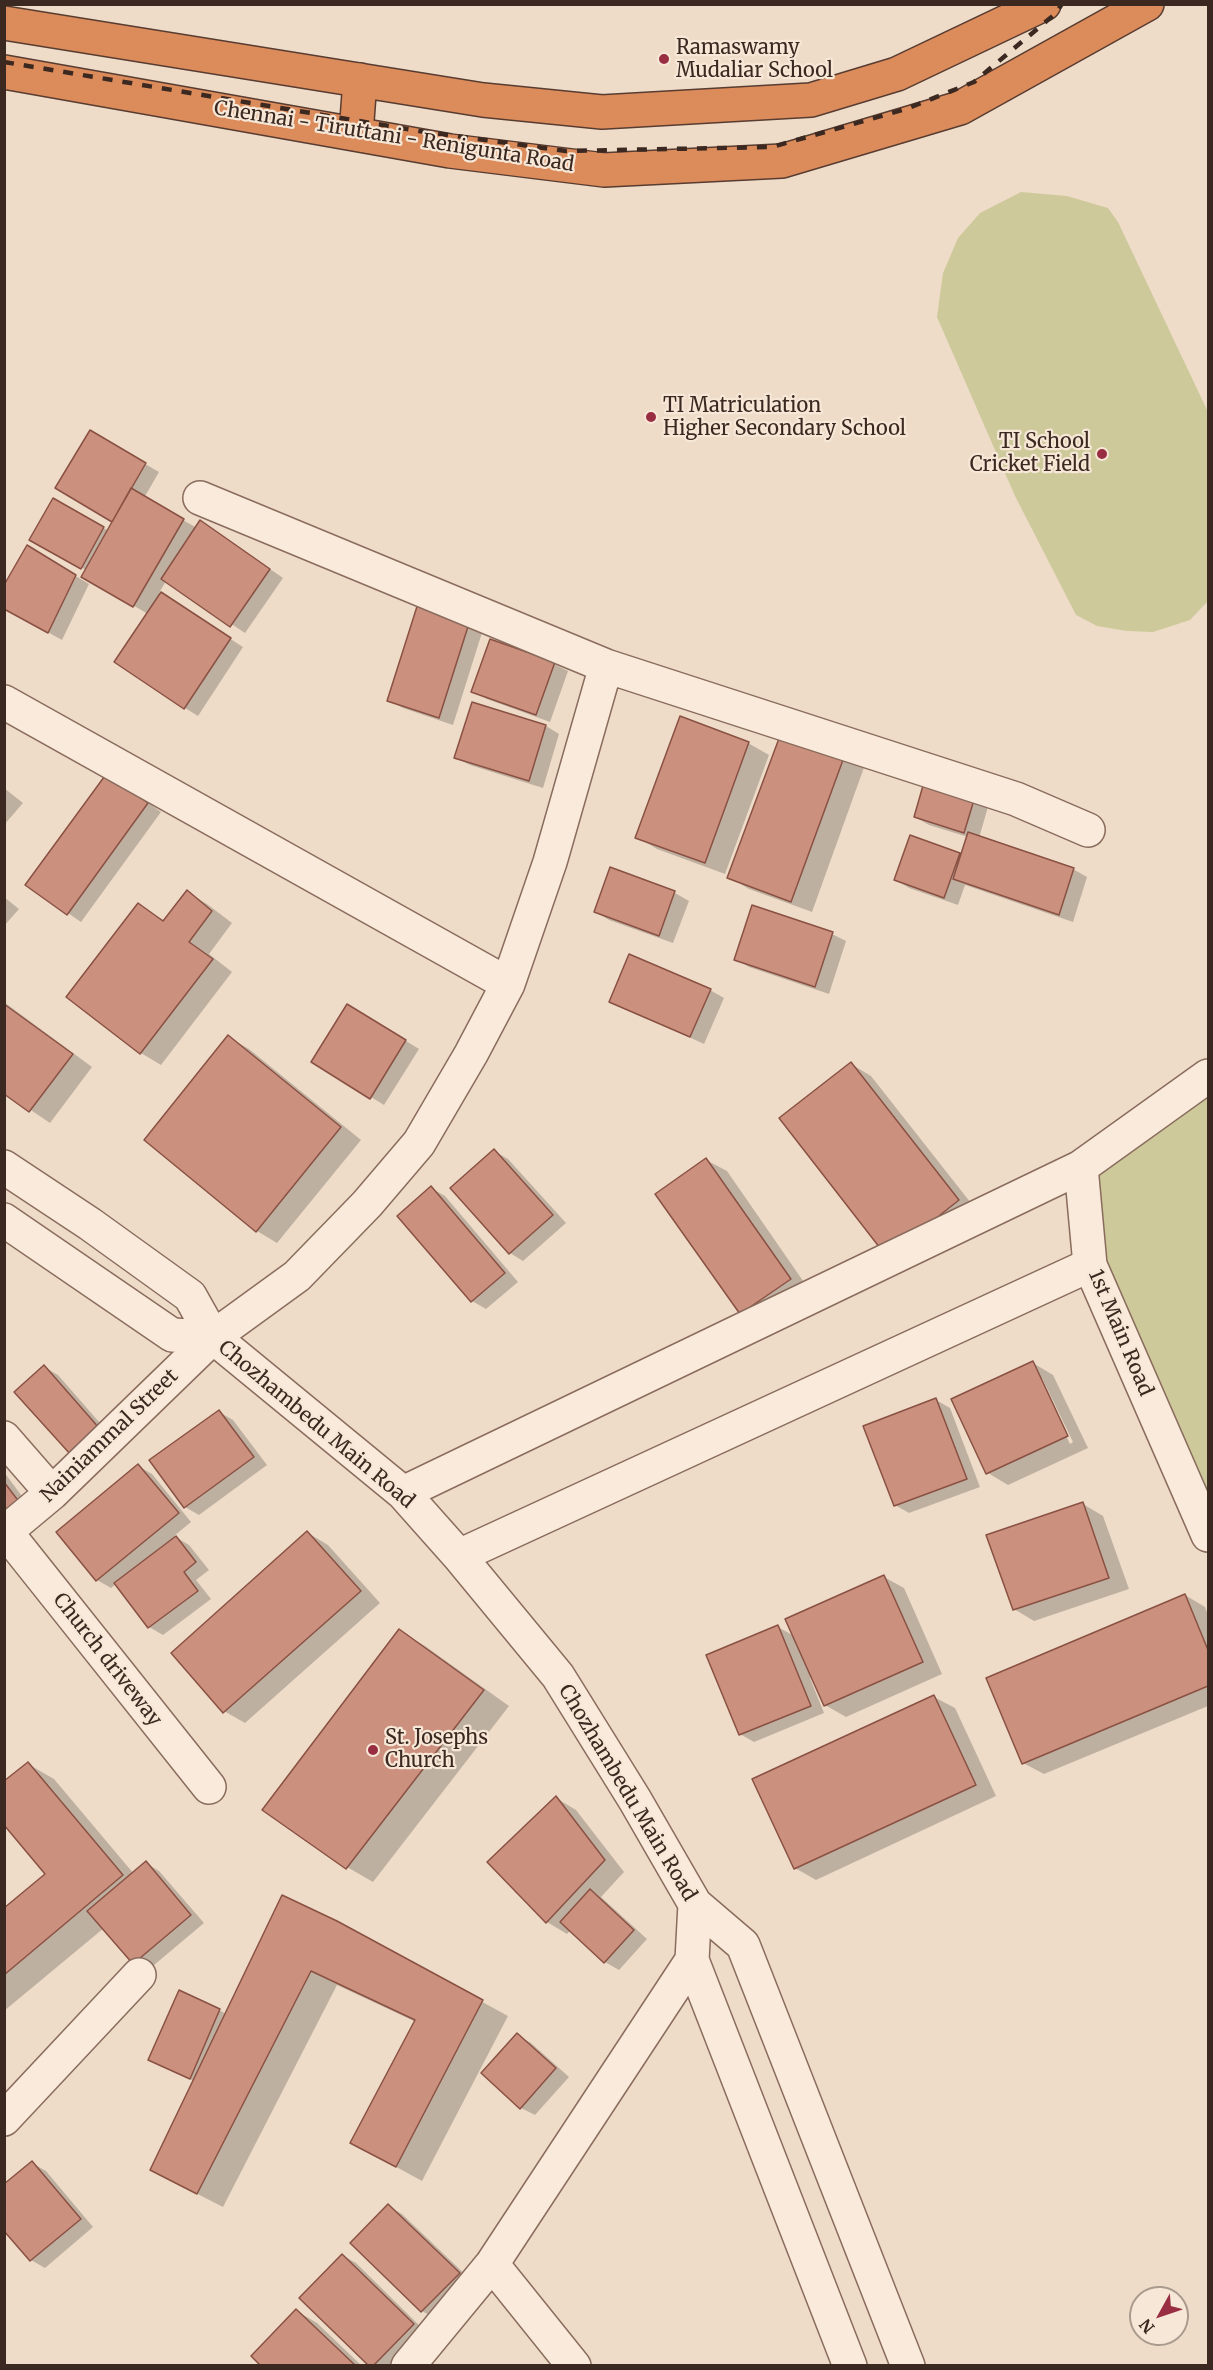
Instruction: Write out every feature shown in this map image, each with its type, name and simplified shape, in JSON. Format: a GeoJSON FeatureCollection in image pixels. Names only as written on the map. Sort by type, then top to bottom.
{"type":"FeatureCollection","features":[{"type":"Feature","properties":{"kind":"highway"},"geometry":{"type":"LineString","coordinates":[[4,23],[483,100],[602,112],[811,100],[897,74],[1044,4]]}},
{"type":"Feature","properties":{"kind":"highway","name":"Chennai - Tiruttani - Renigunta Road"},"geometry":{"type":"LineString","coordinates":[[4,72],[450,151],[604,170],[782,161],[960,108],[1147,4]]}},
{"type":"Feature","properties":{"kind":"highway"},"geometry":{"type":"LineString","coordinates":[[356,134],[360,80]]}},
{"type":"Feature","properties":{"kind":"street"},"geometry":{"type":"LineString","coordinates":[[200,498],[606,666],[1016,799],[1088,831]]}},
{"type":"Feature","properties":{"kind":"street","name":"Nainiammal Street"},"geometry":{"type":"LineString","coordinates":[[5,1532],[52,1493],[213,1337],[297,1276],[367,1204],[419,1143],[471,1054],[508,984],[550,862],[606,666]]}},
{"type":"Feature","properties":{"kind":"street"},"geometry":{"type":"LineString","coordinates":[[4,702],[508,984]]}},
{"type":"Feature","properties":{"kind":"street"},"geometry":{"type":"LineString","coordinates":[[403,1493],[1082,1167],[1209,1076]]}},
{"type":"Feature","properties":{"kind":"street","name":"Chozhambedu Main Road"},"geometry":{"type":"LineString","coordinates":[[4,1167],[90,1224],[190,1296],[213,1337],[403,1493],[459,1556],[558,1676],[635,1800],[695,1904],[692,1960],[850,2366]]}},
{"type":"Feature","properties":{"kind":"street","name":"1st Main Road"},"geometry":{"type":"LineString","coordinates":[[1082,1167],[1090,1265],[1208,1530]]}},
{"type":"Feature","properties":{"kind":"street","name":"Chozhambedu Main Road"},"geometry":{"type":"LineString","coordinates":[[4,1220],[172,1335],[213,1337]]}},
{"type":"Feature","properties":{"kind":"street"},"geometry":{"type":"LineString","coordinates":[[459,1556],[1090,1265]]}},
{"type":"Feature","properties":{"kind":"street"},"geometry":{"type":"LineString","coordinates":[[4,1438],[52,1493]]}},
{"type":"Feature","properties":{"kind":"street","name":"Church driveway"},"geometry":{"type":"LineString","coordinates":[[5,1532],[208,1788]]}},
{"type":"Feature","properties":{"kind":"street"},"geometry":{"type":"LineString","coordinates":[[695,1904],[743,1945],[908,2366]]}},
{"type":"Feature","properties":{"kind":"street"},"geometry":{"type":"LineString","coordinates":[[408,2366],[492,2264],[692,1960]]}},
{"type":"Feature","properties":{"kind":"street"},"geometry":{"type":"LineString","coordinates":[[4,2119],[139,1975]]}},
{"type":"Feature","properties":{"kind":"street"},"geometry":{"type":"LineString","coordinates":[[492,2264],[574,2366]]}},
{"type":"Feature","properties":{"kind":"shaded area","name":"TI School Cricket Field"},"geometry":{"type":"Polygon","coordinates":[[[1021,192],[1067,196],[1108,208],[1118,222],[1208,412],[1208,601],[1190,620],[1153,632],[1127,631],[1097,626],[1076,615],[1015,496],[937,317],[943,273],[958,238],[980,213],[1021,192]]]}},
{"type":"Feature","properties":{"kind":"shaded area"},"geometry":{"type":"Polygon","coordinates":[[[1208,1092],[1208,1498],[1108,1266],[1097,1171],[1208,1092]]]}},
{"type":"Feature","properties":{"kind":"building"},"geometry":{"type":"Polygon","coordinates":[[[90,430],[146,463],[112,522],[55,488],[90,430]]]}},
{"type":"Feature","properties":{"kind":"building"},"geometry":{"type":"Polygon","coordinates":[[[131,488],[184,519],[133,607],[81,577],[131,488]]]}},
{"type":"Feature","properties":{"kind":"building"},"geometry":{"type":"Polygon","coordinates":[[[53,498],[104,527],[81,569],[29,540],[53,498]]]}},
{"type":"Feature","properties":{"kind":"building"},"geometry":{"type":"Polygon","coordinates":[[[200,520],[270,569],[230,627],[161,579],[200,520]]]}},
{"type":"Feature","properties":{"kind":"building"},"geometry":{"type":"Polygon","coordinates":[[[27,545],[76,575],[48,633],[4,609],[4,585],[27,545]]]}},
{"type":"Feature","properties":{"kind":"building"},"geometry":{"type":"Polygon","coordinates":[[[161,592],[231,638],[184,709],[114,662],[161,592]]]}},
{"type":"Feature","properties":{"kind":"building"},"geometry":{"type":"Polygon","coordinates":[[[420,597],[472,614],[439,718],[387,701],[420,597]]]}},
{"type":"Feature","properties":{"kind":"building"},"geometry":{"type":"Polygon","coordinates":[[[490,639],[555,662],[536,715],[471,692],[490,639]]]}},
{"type":"Feature","properties":{"kind":"building"},"geometry":{"type":"Polygon","coordinates":[[[472,702],[546,725],[529,781],[454,758],[472,702]]]}},
{"type":"Feature","properties":{"kind":"building"},"geometry":{"type":"Polygon","coordinates":[[[680,716],[749,742],[705,863],[635,838],[680,716]]]}},
{"type":"Feature","properties":{"kind":"building"},"geometry":{"type":"Polygon","coordinates":[[[784,725],[847,749],[791,902],[727,878],[784,725]]]}},
{"type":"Feature","properties":{"kind":"building"},"geometry":{"type":"Polygon","coordinates":[[[107,773],[148,803],[67,915],[25,885],[107,773]]]}},
{"type":"Feature","properties":{"kind":"building"},"geometry":{"type":"Polygon","coordinates":[[[926,775],[977,790],[964,833],[914,817],[926,775]]]}},
{"type":"Feature","properties":{"kind":"building"},"geometry":{"type":"Polygon","coordinates":[[[968,832],[1074,868],[1059,915],[953,879],[968,832]]]}},
{"type":"Feature","properties":{"kind":"building"},"geometry":{"type":"Polygon","coordinates":[[[910,835],[960,853],[944,898],[894,880],[910,835]]]}},
{"type":"Feature","properties":{"kind":"building"},"geometry":{"type":"Polygon","coordinates":[[[610,867],[675,891],[659,936],[594,912],[610,867]]]}},
{"type":"Feature","properties":{"kind":"building"},"geometry":{"type":"Polygon","coordinates":[[[187,890],[212,911],[189,942],[213,959],[140,1054],[66,997],[138,903],[163,921],[187,890]]]}},
{"type":"Feature","properties":{"kind":"building"},"geometry":{"type":"Polygon","coordinates":[[[752,905],[833,932],[815,987],[734,960],[752,905]]]}},
{"type":"Feature","properties":{"kind":"building"},"geometry":{"type":"Polygon","coordinates":[[[629,954],[711,989],[690,1037],[609,1002],[629,954]]]}},
{"type":"Feature","properties":{"kind":"building"},"geometry":{"type":"Polygon","coordinates":[[[4,1004],[73,1054],[29,1112],[4,1094],[4,1004]]]}},
{"type":"Feature","properties":{"kind":"building"},"geometry":{"type":"Polygon","coordinates":[[[347,1004],[406,1040],[370,1099],[311,1062],[347,1004]]]}},
{"type":"Feature","properties":{"kind":"building"},"geometry":{"type":"Polygon","coordinates":[[[228,1035],[341,1127],[256,1232],[144,1140],[228,1035]]]}},
{"type":"Feature","properties":{"kind":"building"},"geometry":{"type":"Polygon","coordinates":[[[851,1062],[959,1200],[887,1257],[779,1118],[851,1062]]]}},
{"type":"Feature","properties":{"kind":"building"},"geometry":{"type":"Polygon","coordinates":[[[494,1149],[553,1215],[509,1254],[450,1188],[494,1149]]]}},
{"type":"Feature","properties":{"kind":"building"},"geometry":{"type":"Polygon","coordinates":[[[706,1158],[791,1279],[740,1314],[655,1194],[706,1158]]]}},
{"type":"Feature","properties":{"kind":"building"},"geometry":{"type":"Polygon","coordinates":[[[431,1186],[505,1273],[471,1302],[397,1216],[431,1186]]]}},
{"type":"Feature","properties":{"kind":"building"},"geometry":{"type":"Polygon","coordinates":[[[1033,1361],[1068,1436],[986,1474],[951,1399],[1033,1361]]]}},
{"type":"Feature","properties":{"kind":"building"},"geometry":{"type":"Polygon","coordinates":[[[44,1365],[100,1429],[71,1455],[14,1392],[44,1365]]]}},
{"type":"Feature","properties":{"kind":"building"},"geometry":{"type":"Polygon","coordinates":[[[936,1398],[967,1479],[894,1506],[863,1426],[936,1398]]]}},
{"type":"Feature","properties":{"kind":"building"},"geometry":{"type":"Polygon","coordinates":[[[219,1410],[254,1457],[184,1508],[149,1460],[219,1410]]]}},
{"type":"Feature","properties":{"kind":"building"},"geometry":{"type":"Polygon","coordinates":[[[138,1464],[179,1513],[96,1581],[56,1532],[138,1464]]]}},
{"type":"Feature","properties":{"kind":"building"},"geometry":{"type":"Polygon","coordinates":[[[4,1482],[20,1503],[4,1514],[4,1482]]]}},
{"type":"Feature","properties":{"kind":"building"},"geometry":{"type":"Polygon","coordinates":[[[1083,1502],[1109,1578],[1013,1610],[986,1535],[1083,1502]]]}},
{"type":"Feature","properties":{"kind":"building"},"geometry":{"type":"Polygon","coordinates":[[[307,1531],[361,1591],[223,1713],[171,1653],[307,1531]]]}},
{"type":"Feature","properties":{"kind":"building"},"geometry":{"type":"Polygon","coordinates":[[[176,1536],[196,1562],[184,1572],[198,1591],[148,1628],[114,1583],[176,1536]]]}},
{"type":"Feature","properties":{"kind":"building"},"geometry":{"type":"Polygon","coordinates":[[[884,1575],[923,1662],[824,1706],[785,1619],[884,1575]]]}},
{"type":"Feature","properties":{"kind":"building"},"geometry":{"type":"Polygon","coordinates":[[[1185,1594],[1208,1650],[1208,1686],[1022,1764],[986,1678],[1185,1594]]]}},
{"type":"Feature","properties":{"kind":"building"},"geometry":{"type":"Polygon","coordinates":[[[778,1625],[811,1706],[739,1735],[706,1655],[778,1625]]]}},
{"type":"Feature","properties":{"kind":"building","name":"St. Josephs Church"},"geometry":{"type":"Polygon","coordinates":[[[399,1629],[484,1690],[346,1869],[262,1810],[399,1629]]]}},
{"type":"Feature","properties":{"kind":"building"},"geometry":{"type":"Polygon","coordinates":[[[934,1695],[976,1785],[794,1869],[752,1779],[934,1695]]]}},
{"type":"Feature","properties":{"kind":"building"},"geometry":{"type":"Polygon","coordinates":[[[28,1762],[123,1875],[4,1975],[4,1908],[45,1874],[4,1825],[4,1781],[28,1762]]]}},
{"type":"Feature","properties":{"kind":"building"},"geometry":{"type":"Polygon","coordinates":[[[556,1796],[605,1860],[546,1923],[487,1862],[556,1796]]]}},
{"type":"Feature","properties":{"kind":"building"},"geometry":{"type":"Polygon","coordinates":[[[146,1861],[191,1915],[133,1964],[87,1911],[146,1861]]]}},
{"type":"Feature","properties":{"kind":"building"},"geometry":{"type":"Polygon","coordinates":[[[590,1889],[634,1930],[604,1963],[560,1922],[590,1889]]]}},
{"type":"Feature","properties":{"kind":"building"},"geometry":{"type":"Polygon","coordinates":[[[282,1895],[337,1921],[483,2000],[396,2167],[350,2143],[415,2020],[311,1971],[197,2194],[150,2170],[282,1895]]]}},
{"type":"Feature","properties":{"kind":"building"},"geometry":{"type":"Polygon","coordinates":[[[179,1990],[220,2009],[190,2079],[148,2060],[179,1990]]]}},
{"type":"Feature","properties":{"kind":"building"},"geometry":{"type":"Polygon","coordinates":[[[517,2033],[556,2068],[520,2109],[481,2073],[517,2033]]]}},
{"type":"Feature","properties":{"kind":"building"},"geometry":{"type":"Polygon","coordinates":[[[32,2161],[81,2219],[30,2261],[4,2231],[4,2184],[32,2161]]]}},
{"type":"Feature","properties":{"kind":"building"},"geometry":{"type":"Polygon","coordinates":[[[388,2204],[460,2273],[421,2312],[350,2243],[388,2204]]]}},
{"type":"Feature","properties":{"kind":"building"},"geometry":{"type":"Polygon","coordinates":[[[342,2254],[414,2324],[373,2366],[369,2366],[299,2298],[342,2254]]]}},
{"type":"Feature","properties":{"kind":"building"},"geometry":{"type":"Polygon","coordinates":[[[296,2309],[356,2366],[261,2366],[251,2356],[296,2309]]]}},
{"type":"Feature","properties":{"kind":"railway"},"geometry":{"type":"LineString","coordinates":[[4,62],[419,131],[566,151],[772,147],[906,109],[974,82],[1055,14],[1062,4]]}},
{"type":"Feature","properties":{"kind":"place","name":"Ramaswamy Mudaliar School"},"geometry":{"type":"Point","coordinates":[664,59]}},
{"type":"Feature","properties":{"kind":"place","name":"TI Matriculation Higher Secondary School"},"geometry":{"type":"Point","coordinates":[651,417]}},
{"type":"Feature","properties":{"kind":"place","name":"TI School Cricket Field"},"geometry":{"type":"Point","coordinates":[1102,454]}},
{"type":"Feature","properties":{"kind":"place","name":"St. Josephs Church"},"geometry":{"type":"Point","coordinates":[373,1750]}}]}
